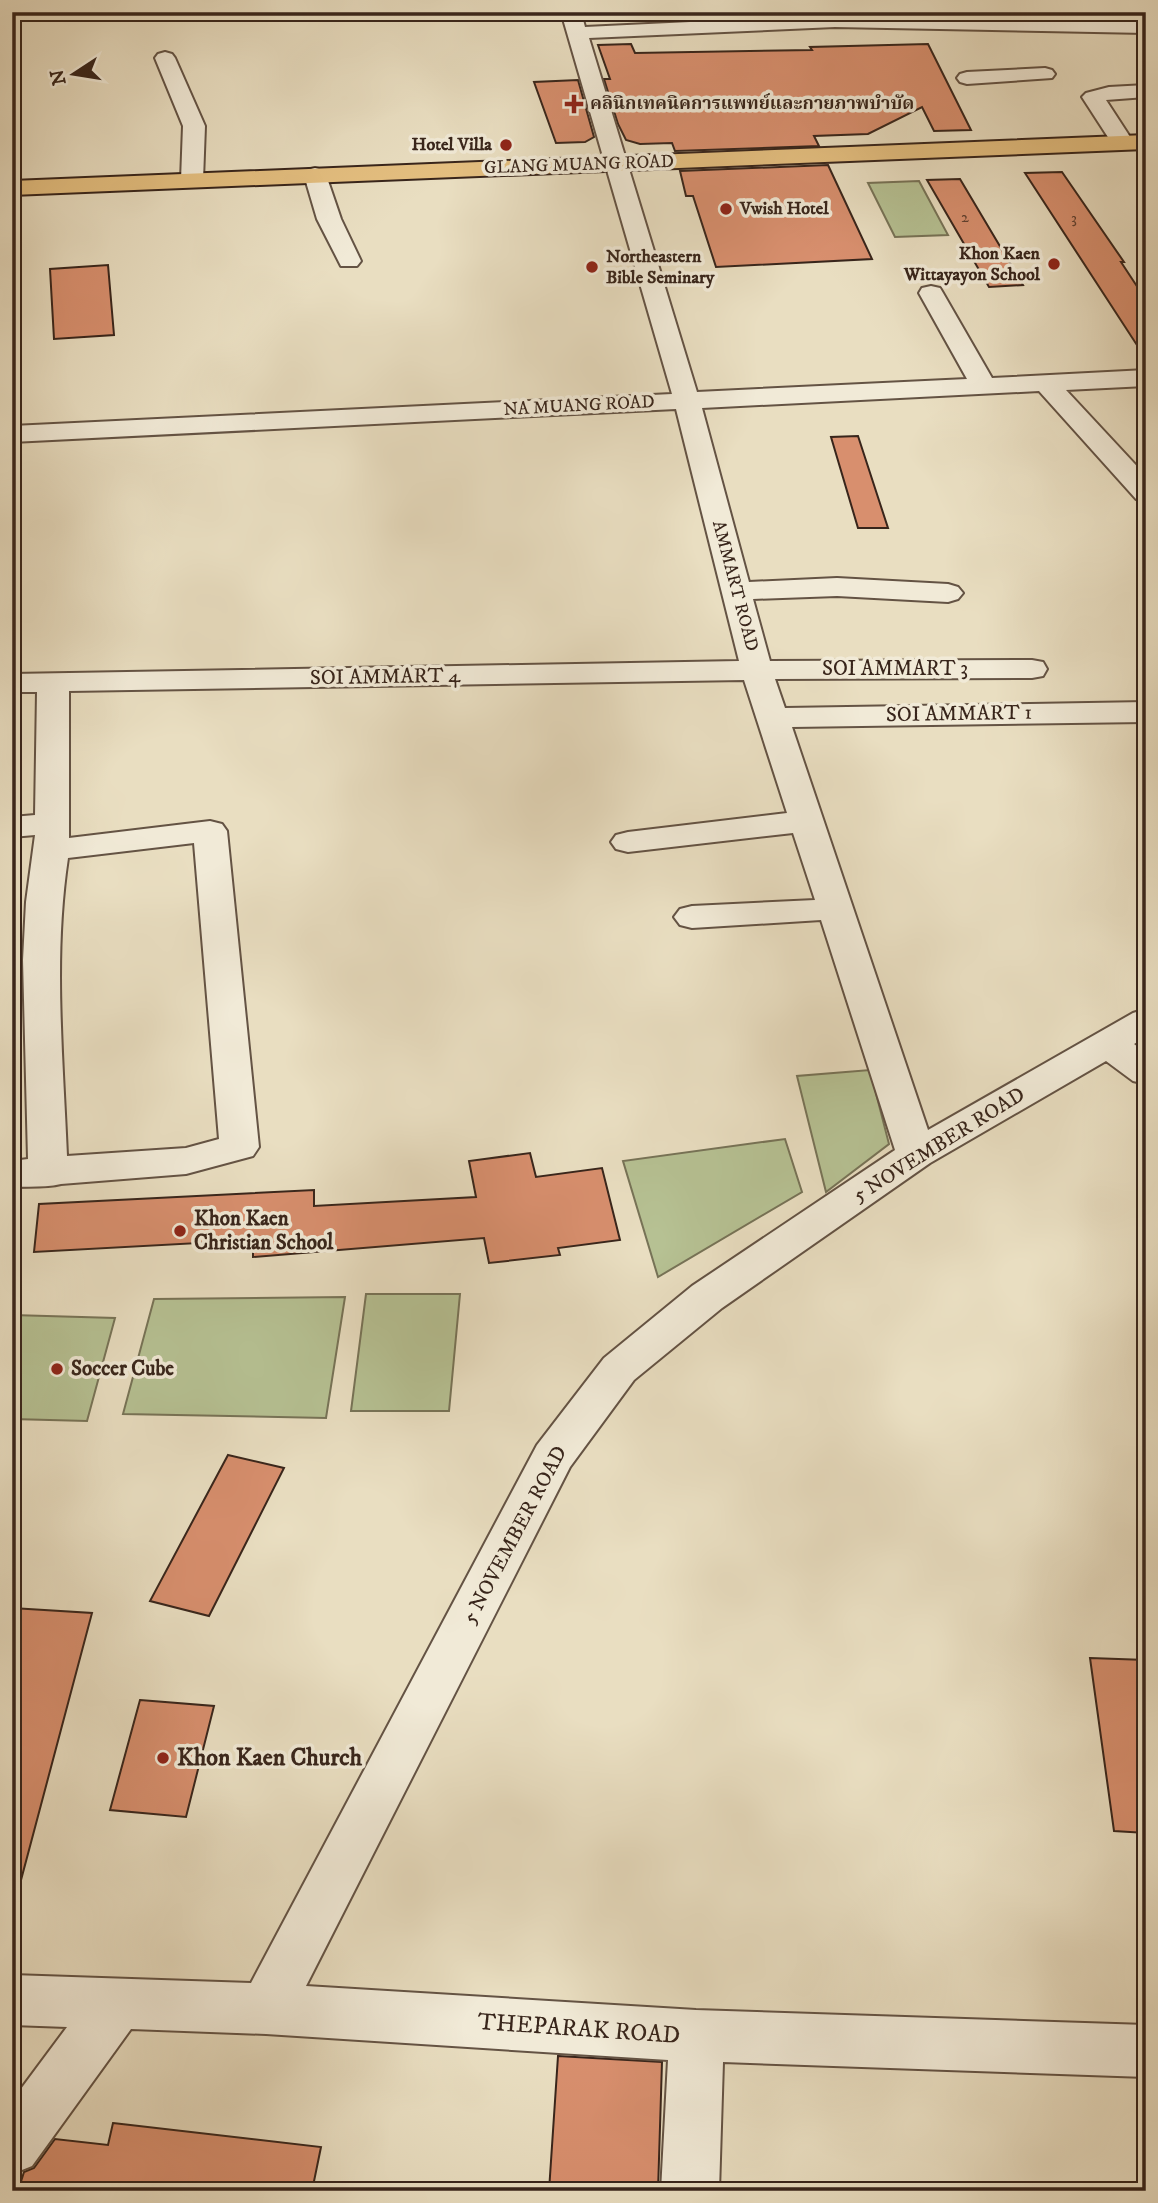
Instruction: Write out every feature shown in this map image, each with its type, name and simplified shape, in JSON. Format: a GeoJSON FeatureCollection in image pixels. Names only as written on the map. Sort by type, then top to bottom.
{"type":"FeatureCollection","features":[{"type":"Feature","properties":{"kind":"main road","name":"GLANG MUANG ROAD"},"geometry":{"type":"LineString","coordinates":[[12,188],[1135,143]]}},
{"type":"Feature","properties":{"kind":"street","name":"AMMART ROAD"},"geometry":{"type":"LineString","coordinates":[[571,12],[687,401],[757,671],[916,1154]]}},
{"type":"Feature","properties":{"kind":"street"},"geometry":{"type":"LineString","coordinates":[[578,33],[835,21],[1146,27]]}},
{"type":"Feature","properties":{"kind":"street"},"geometry":{"type":"LineString","coordinates":[[165,58],[194,126],[192,180]]}},
{"type":"Feature","properties":{"kind":"street"},"geometry":{"type":"LineString","coordinates":[[967,78],[1045,74]]}},
{"type":"Feature","properties":{"kind":"street"},"geometry":{"type":"LineString","coordinates":[[1135,143],[1086,96],[1146,91]]}},
{"type":"Feature","properties":{"kind":"street"},"geometry":{"type":"LineString","coordinates":[[315,175],[329,219],[349,261]]}},
{"type":"Feature","properties":{"kind":"street"},"geometry":{"type":"LineString","coordinates":[[931,293],[984,386]]}},
{"type":"Feature","properties":{"kind":"street","name":"NA MUANG ROAD"},"geometry":{"type":"LineString","coordinates":[[12,434],[1146,379]]}},
{"type":"Feature","properties":{"kind":"street"},"geometry":{"type":"LineString","coordinates":[[1046,383],[1146,493]]}},
{"type":"Feature","properties":{"kind":"street"},"geometry":{"type":"LineString","coordinates":[[735,591],[837,587],[948,593]]}},
{"type":"Feature","properties":{"kind":"street","name":"SOI AMMART 3"},"geometry":{"type":"LineString","coordinates":[[757,671],[1032,669]]}},
{"type":"Feature","properties":{"kind":"street","name":"SOI AMMART 4"},"geometry":{"type":"LineString","coordinates":[[12,683],[757,671]]}},
{"type":"Feature","properties":{"kind":"street"},"geometry":{"type":"LineString","coordinates":[[12,827],[51,837],[210,831],[239,1147],[186,1161],[30,1174],[26,961],[28,903],[51,837],[53,682]]}},
{"type":"Feature","properties":{"kind":"street","name":"SOI AMMART 1"},"geometry":{"type":"LineString","coordinates":[[772,718],[1146,712]]}},
{"type":"Feature","properties":{"kind":"street"},"geometry":{"type":"LineString","coordinates":[[628,842],[806,821]]}},
{"type":"Feature","properties":{"kind":"street"},"geometry":{"type":"LineString","coordinates":[[692,917],[835,909]]}},
{"type":"Feature","properties":{"kind":"street","name":"5 NOVEMBER ROAD"},"geometry":{"type":"LineString","coordinates":[[266,2009],[554,1457],[619,1369],[706,1297],[916,1154],[1146,1021]]}},
{"type":"Feature","properties":{"kind":"street"},"geometry":{"type":"LineString","coordinates":[[1107,1044],[1146,1072]]}},
{"type":"Feature","properties":{"kind":"street","name":"THEPARAK ROAD"},"geometry":{"type":"LineString","coordinates":[[12,2000],[266,2009],[696,2036],[1146,2051]]}},
{"type":"Feature","properties":{"kind":"street"},"geometry":{"type":"LineString","coordinates":[[12,2147],[117,2004]]}},
{"type":"Feature","properties":{"kind":"street"},"geometry":{"type":"LineString","coordinates":[[690,2191],[696,2036]]}},
{"type":"Feature","properties":{"kind":"green space"},"geometry":{"type":"Polygon","coordinates":[[[919,181],[948,235],[895,237],[868,183],[919,181]]]}},
{"type":"Feature","properties":{"kind":"green space"},"geometry":{"type":"Polygon","coordinates":[[[870,1070],[889,1144],[826,1192],[797,1076],[870,1070]]]}},
{"type":"Feature","properties":{"kind":"green space"},"geometry":{"type":"Polygon","coordinates":[[[785,1139],[802,1192],[658,1277],[623,1161],[785,1139]]]}},
{"type":"Feature","properties":{"kind":"green space"},"geometry":{"type":"Polygon","coordinates":[[[366,1294],[460,1294],[449,1411],[351,1411],[366,1294]]]}},
{"type":"Feature","properties":{"kind":"green space"},"geometry":{"type":"Polygon","coordinates":[[[345,1297],[326,1418],[123,1414],[154,1299],[345,1297]]]}},
{"type":"Feature","properties":{"kind":"green space","name":"Soccer Cube"},"geometry":{"type":"Polygon","coordinates":[[[12,1315],[115,1318],[87,1421],[12,1419],[12,1315]]]}},
{"type":"Feature","properties":{"kind":"building"},"geometry":{"type":"Polygon","coordinates":[[[631,44],[635,53],[812,50],[810,47],[928,44],[971,130],[934,131],[922,107],[868,134],[814,136],[819,146],[675,151],[672,143],[640,144],[626,140],[618,124],[604,79],[610,79],[598,45],[631,44]]]}},
{"type":"Feature","properties":{"kind":"building"},"geometry":{"type":"Polygon","coordinates":[[[578,80],[594,137],[585,142],[556,143],[534,82],[578,80]]]}},
{"type":"Feature","properties":{"kind":"building"},"geometry":{"type":"Polygon","coordinates":[[[828,165],[872,259],[716,267],[693,196],[686,196],[680,171],[828,165]]]}},
{"type":"Feature","properties":{"kind":"building"},"geometry":{"type":"Polygon","coordinates":[[[1062,172],[1124,262],[1121,262],[1146,300],[1146,359],[1025,173],[1062,172]]]}},
{"type":"Feature","properties":{"kind":"building"},"geometry":{"type":"Polygon","coordinates":[[[960,179],[1023,285],[989,287],[927,180],[960,179]]]}},
{"type":"Feature","properties":{"kind":"building"},"geometry":{"type":"Polygon","coordinates":[[[108,265],[114,335],[54,339],[50,269],[108,265]]]}},
{"type":"Feature","properties":{"kind":"building"},"geometry":{"type":"Polygon","coordinates":[[[858,436],[888,528],[858,528],[831,437],[858,436]]]}},
{"type":"Feature","properties":{"kind":"building"},"geometry":{"type":"Polygon","coordinates":[[[530,1153],[536,1177],[602,1168],[620,1240],[558,1248],[560,1255],[489,1263],[484,1238],[253,1257],[253,1240],[34,1252],[39,1204],[314,1190],[314,1206],[476,1197],[469,1161],[530,1153]]]}},
{"type":"Feature","properties":{"kind":"building"},"geometry":{"type":"Polygon","coordinates":[[[228,1455],[284,1468],[209,1616],[150,1601],[228,1455]]]}},
{"type":"Feature","properties":{"kind":"building"},"geometry":{"type":"Polygon","coordinates":[[[12,1608],[92,1613],[21,1880],[12,1878],[12,1608]]]}},
{"type":"Feature","properties":{"kind":"building"},"geometry":{"type":"Polygon","coordinates":[[[1090,1658],[1146,1660],[1146,1833],[1114,1831],[1090,1658]]]}},
{"type":"Feature","properties":{"kind":"building","name":"Khon Kaen Church"},"geometry":{"type":"Polygon","coordinates":[[[140,1700],[214,1706],[186,1817],[110,1810],[140,1700]]]}},
{"type":"Feature","properties":{"kind":"building"},"geometry":{"type":"Polygon","coordinates":[[[558,2056],[662,2062],[658,2191],[549,2191],[558,2056]]]}},
{"type":"Feature","properties":{"kind":"building"},"geometry":{"type":"Polygon","coordinates":[[[113,2123],[321,2147],[312,2191],[18,2191],[24,2172],[34,2168],[55,2139],[108,2145],[113,2123]]]}},
{"type":"Feature","properties":{"kind":"place","name":"คลินิกเทคนิคการแพทย์และกายภาพบำบัด"},"geometry":{"type":"Point","coordinates":[574,104]}},
{"type":"Feature","properties":{"kind":"place","name":"Hotel Villa"},"geometry":{"type":"Point","coordinates":[506,145]}},
{"type":"Feature","properties":{"kind":"place","name":"Vwish Hotel"},"geometry":{"type":"Point","coordinates":[726,209]}},
{"type":"Feature","properties":{"kind":"place","name":"Khon Kaen Wittayayon School"},"geometry":{"type":"Point","coordinates":[1054,264]}},
{"type":"Feature","properties":{"kind":"place","name":"Northeastern Bible Seminary"},"geometry":{"type":"Point","coordinates":[592,267]}},
{"type":"Feature","properties":{"kind":"place","name":"Khon Kaen Christian School"},"geometry":{"type":"Point","coordinates":[180,1231]}},
{"type":"Feature","properties":{"kind":"place","name":"Soccer Cube"},"geometry":{"type":"Point","coordinates":[57,1369]}},
{"type":"Feature","properties":{"kind":"place","name":"Khon Kaen Church"},"geometry":{"type":"Point","coordinates":[163,1758]}}]}
